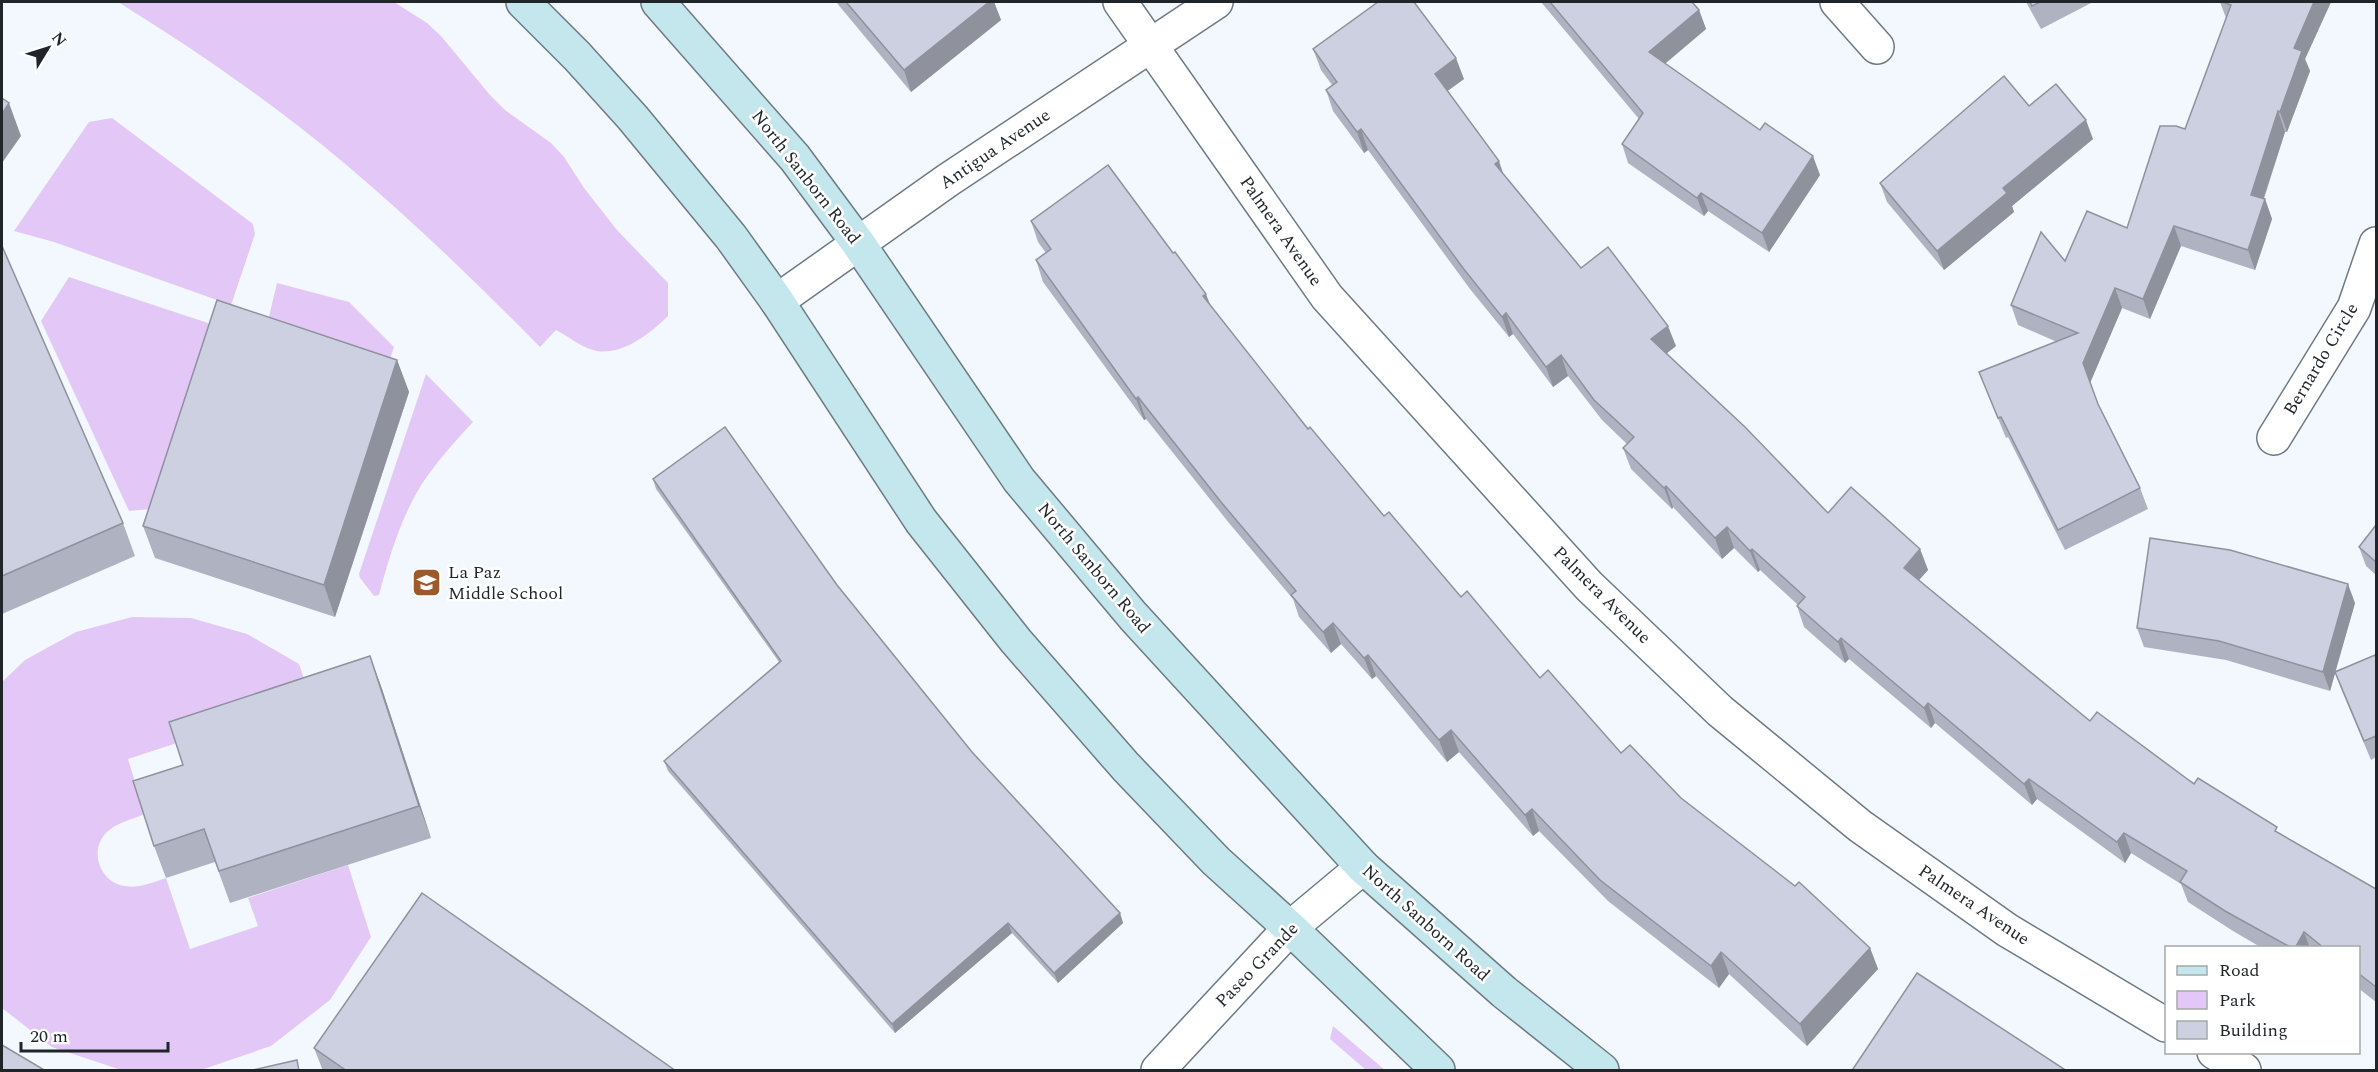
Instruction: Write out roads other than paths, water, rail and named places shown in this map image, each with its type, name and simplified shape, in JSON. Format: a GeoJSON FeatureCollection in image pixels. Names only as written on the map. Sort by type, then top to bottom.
{"type":"FeatureCollection","features":[{"type":"Feature","properties":{"kind":"main road"},"geometry":{"type":"LineString","coordinates":[[523,2],[578,56],[663,153],[730,237],[777,301],[921,520],[1016,641],[1134,776],[1216,861],[1290,928],[1438,1071]]}},
{"type":"Feature","properties":{"kind":"main road","name":"North Sanborn Road"},"geometry":{"type":"LineString","coordinates":[[658,2],[795,158],[858,243],[1019,480],[1133,616],[1363,867],[1504,992],[1602,1071]]}},
{"type":"Feature","properties":{"kind":"street","name":"Palmera Avenue"},"geometry":{"type":"LineString","coordinates":[[1120,2],[1327,297],[1589,586],[1720,711],[1860,826],[2007,930],[2165,1023]]}},
{"type":"Feature","properties":{"kind":"street","name":"Antigua Avenue"},"geometry":{"type":"LineString","coordinates":[[777,301],[948,180],[1216,2]]}},
{"type":"Feature","properties":{"kind":"street"},"geometry":{"type":"LineString","coordinates":[[1837,2],[1877,47]]}},
{"type":"Feature","properties":{"kind":"street","name":"Bernardo Circle"},"geometry":{"type":"LineString","coordinates":[[2274,438],[2354,308],[2376,244]]}},
{"type":"Feature","properties":{"kind":"street","name":"Paseo Grande"},"geometry":{"type":"LineString","coordinates":[[1158,1071],[1290,928],[1363,867]]}},
{"type":"Feature","properties":{"kind":"street"},"geometry":{"type":"LineString","coordinates":[[2216,1054],[2244,1071]]}},
{"type":"Feature","properties":{"kind":"place","name":"La Paz Middle School"},"geometry":{"type":"Point","coordinates":[427,582]}}]}
